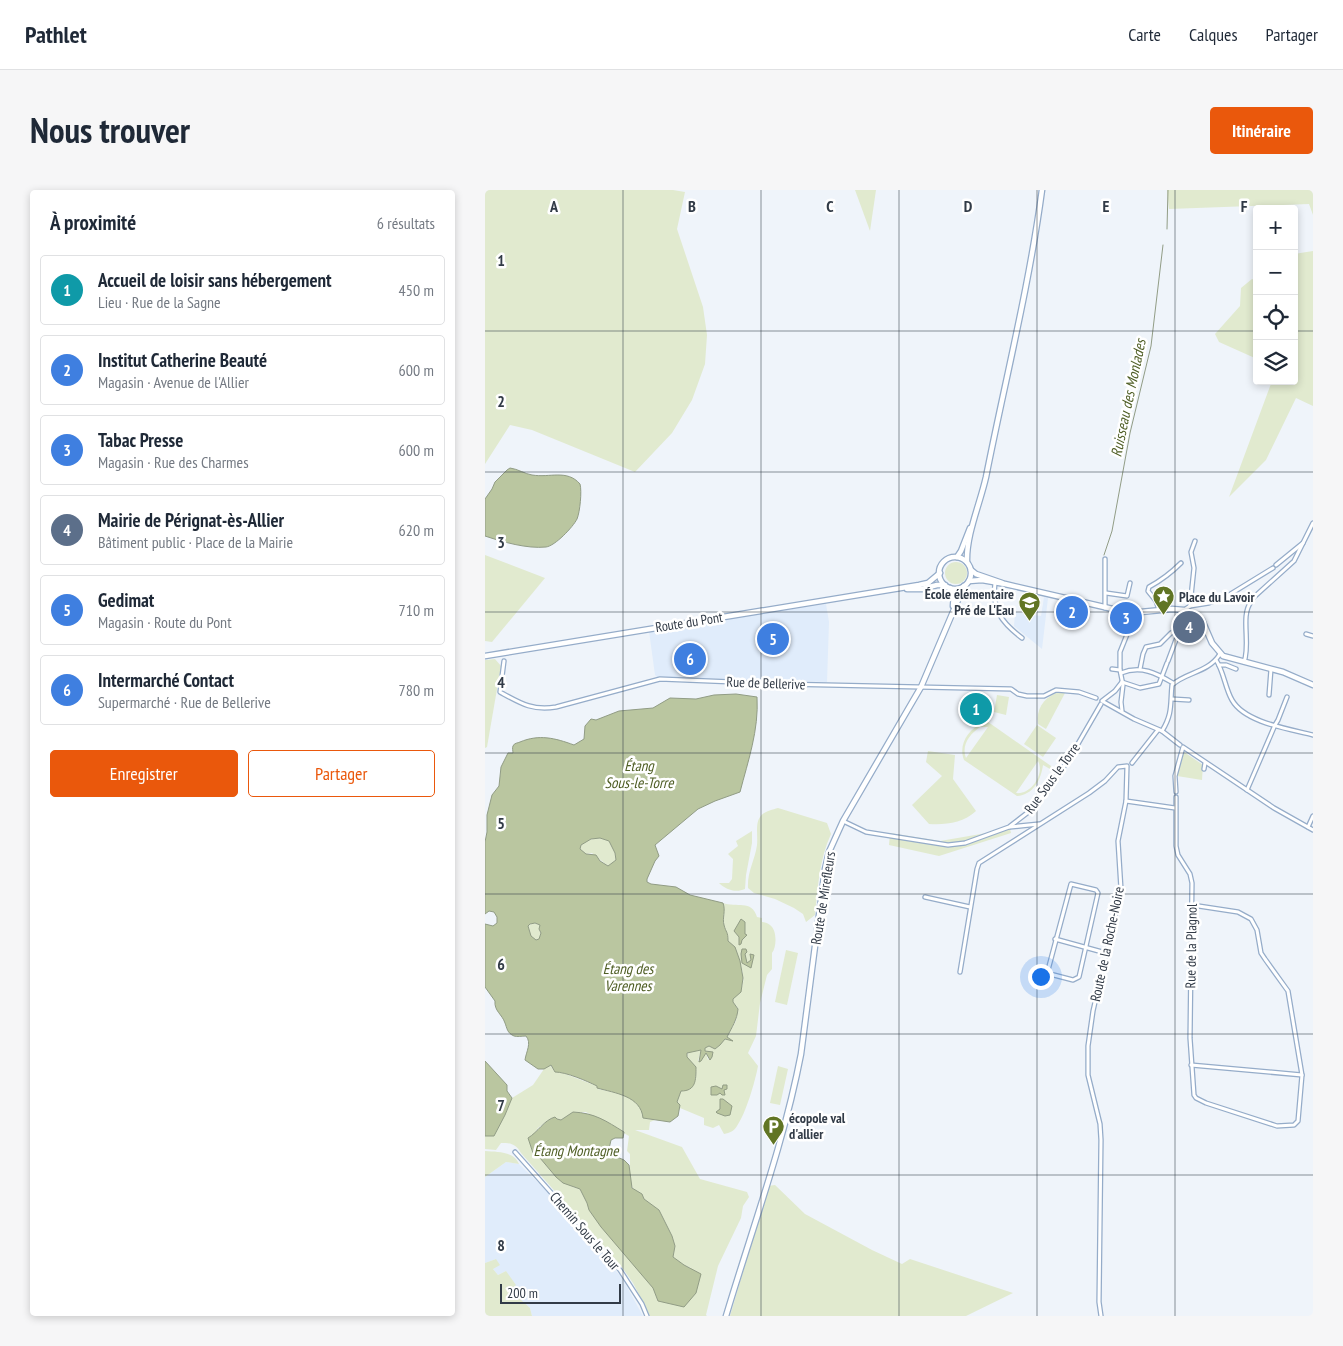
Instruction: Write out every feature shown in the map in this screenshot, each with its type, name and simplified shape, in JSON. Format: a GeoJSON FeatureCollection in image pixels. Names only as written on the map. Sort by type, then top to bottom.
{"type":"FeatureCollection","features":[{"type":"Feature","properties":{"kind":"street"},"geometry":{"type":"LineString","coordinates":[[1042,190],[1016,338],[969,545],[967,562],[971,570],[976,574],[1005,584],[1130,613],[1184,610],[1202,620],[1212,643],[1220,654],[1283,672],[1313,685]]}},
{"type":"Feature","properties":{"kind":"street"},"geometry":{"type":"LineString","coordinates":[[978,508],[961,551],[957,557],[943,563],[939,573],[940,578],[948,587],[955,589],[969,582],[982,580],[1005,584]]}},
{"type":"Feature","properties":{"kind":"street"},"geometry":{"type":"LineString","coordinates":[[1244,662],[1247,652],[1248,607],[1252,600],[1293,561],[1313,522]]}},
{"type":"Feature","properties":{"kind":"street"},"geometry":{"type":"LineString","coordinates":[[1190,606],[1194,568],[1191,552],[1195,541]]}},
{"type":"Feature","properties":{"kind":"street"},"geometry":{"type":"LineString","coordinates":[[1140,669],[1146,647],[1160,644],[1175,631],[1184,610],[1190,606],[1224,598],[1275,566],[1303,543]]}},
{"type":"Feature","properties":{"kind":"street"},"geometry":{"type":"LineString","coordinates":[[957,557],[967,562]]}},
{"type":"Feature","properties":{"kind":"street"},"geometry":{"type":"LineString","coordinates":[[1105,558],[1105,608]]}},
{"type":"Feature","properties":{"kind":"street"},"geometry":{"type":"LineString","coordinates":[[1159,610],[1148,591],[1149,587],[1175,570],[1181,563]]}},
{"type":"Feature","properties":{"kind":"street"},"geometry":{"type":"LineString","coordinates":[[969,582],[971,570]]}},
{"type":"Feature","properties":{"kind":"street","name":"Route du Pont"},"geometry":{"type":"LineString","coordinates":[[485,656],[928,583],[939,573]]}},
{"type":"Feature","properties":{"kind":"street"},"geometry":{"type":"LineString","coordinates":[[995,583],[994,592],[997,612],[1022,638]]}},
{"type":"Feature","properties":{"kind":"street"},"geometry":{"type":"LineString","coordinates":[[1105,593],[1127,596],[1130,583]]}},
{"type":"Feature","properties":{"kind":"street","name":"Route du Pont"},"geometry":{"type":"LineString","coordinates":[[893,589],[922,589],[937,585],[948,587]]}},
{"type":"Feature","properties":{"kind":"street","name":"Route de Mirefleurs"},"geometry":{"type":"LineString","coordinates":[[726,1316],[769,1175],[801,1054],[827,859],[843,821],[921,687],[964,586]]}},
{"type":"Feature","properties":{"kind":"street","name":"Route de Mirefleurs"},"geometry":{"type":"LineString","coordinates":[[948,587],[954,598],[951,615]]}},
{"type":"Feature","properties":{"kind":"street"},"geometry":{"type":"LineString","coordinates":[[1123,712],[1120,652],[1128,632],[1130,613]]}},
{"type":"Feature","properties":{"kind":"street"},"geometry":{"type":"LineString","coordinates":[[1122,682],[1140,688],[1159,684],[1177,637],[1175,631]]}},
{"type":"Feature","properties":{"kind":"street"},"geometry":{"type":"LineString","coordinates":[[1306,634],[1313,636]]}},
{"type":"Feature","properties":{"kind":"street"},"geometry":{"type":"LineString","coordinates":[[1173,683],[1194,674],[1216,660],[1220,654]]}},
{"type":"Feature","properties":{"kind":"street"},"geometry":{"type":"LineString","coordinates":[[1216,660],[1235,704],[1247,715],[1313,735]]}},
{"type":"Feature","properties":{"kind":"street","name":"Rue de Bellerive"},"geometry":{"type":"LineString","coordinates":[[504,661],[500,692],[523,704],[540,709],[555,707],[660,679],[921,687]]}},
{"type":"Feature","properties":{"kind":"street"},"geometry":{"type":"LineString","coordinates":[[1219,665],[1226,665],[1236,669]]}},
{"type":"Feature","properties":{"kind":"street"},"geometry":{"type":"LineString","coordinates":[[1112,669],[1121,671],[1140,669],[1154,672],[1173,683]]}},
{"type":"Feature","properties":{"kind":"street"},"geometry":{"type":"LineString","coordinates":[[1269,695],[1271,669]]}},
{"type":"Feature","properties":{"kind":"street","name":"Rue Sous le Torre"},"geometry":{"type":"LineString","coordinates":[[843,821],[865,832],[948,845],[965,843],[1009,827],[1022,818],[1037,802],[1068,760],[1102,702],[1122,682]]}},
{"type":"Feature","properties":{"kind":"street"},"geometry":{"type":"LineString","coordinates":[[1132,763],[1160,730],[1169,715],[1173,683]]}},
{"type":"Feature","properties":{"kind":"street"},"geometry":{"type":"LineString","coordinates":[[921,687],[1011,689],[1018,694],[1027,696],[1044,696],[1052,690],[1067,690],[1095,698]]}},
{"type":"Feature","properties":{"kind":"street"},"geometry":{"type":"LineString","coordinates":[[1247,790],[1287,697]]}},
{"type":"Feature","properties":{"kind":"street"},"geometry":{"type":"LineString","coordinates":[[1172,699],[1189,700]]}},
{"type":"Feature","properties":{"kind":"street"},"geometry":{"type":"LineString","coordinates":[[1102,702],[1160,730],[1205,763],[1274,808],[1313,830]]}},
{"type":"Feature","properties":{"kind":"street","name":"Rue de la Plagnol"},"geometry":{"type":"LineString","coordinates":[[1181,746],[1175,776],[1176,846],[1178,855],[1190,874],[1192,883],[1191,1065],[1194,1094],[1196,1098],[1277,1126],[1294,1125],[1298,1120],[1302,1075]]}},
{"type":"Feature","properties":{"kind":"street"},"geometry":{"type":"LineString","coordinates":[[1204,769],[1205,763]]}},
{"type":"Feature","properties":{"kind":"street","name":"Route de la Roche-Noire"},"geometry":{"type":"LineString","coordinates":[[1040,824],[1089,792],[1118,767],[1127,766],[1126,801],[1117,841],[1121,889],[1093,1011],[1088,1046],[1088,1068],[1100,1124],[1101,1140],[1099,1302],[1101,1316]]}},
{"type":"Feature","properties":{"kind":"street"},"geometry":{"type":"LineString","coordinates":[[1126,801],[1175,808]]}},
{"type":"Feature","properties":{"kind":"street"},"geometry":{"type":"LineString","coordinates":[[1308,827],[1313,816]]}},
{"type":"Feature","properties":{"kind":"street"},"geometry":{"type":"LineString","coordinates":[[1009,827],[1040,824]]}},
{"type":"Feature","properties":{"kind":"street"},"geometry":{"type":"LineString","coordinates":[[960,972],[979,863],[1040,824]]}},
{"type":"Feature","properties":{"kind":"street"},"geometry":{"type":"LineString","coordinates":[[1071,884],[1097,890],[1098,893],[1087,948],[1077,980],[1048,972],[1071,884]]}},
{"type":"Feature","properties":{"kind":"street"},"geometry":{"type":"LineString","coordinates":[[925,896],[970,907]]}},
{"type":"Feature","properties":{"kind":"street"},"geometry":{"type":"LineString","coordinates":[[1191,1065],[1302,1075],[1289,992],[1261,953],[1255,925],[1251,919],[1237,912],[1192,905]]}},
{"type":"Feature","properties":{"kind":"street"},"geometry":{"type":"LineString","coordinates":[[1055,940],[1106,953]]}},
{"type":"Feature","properties":{"kind":"street","name":"Chemin Sous le Tour"},"geometry":{"type":"LineString","coordinates":[[515,1152],[620,1270],[642,1304],[647,1316]]}},
{"type":"Feature","properties":{"kind":"shaded area"},"geometry":{"type":"Polygon","coordinates":[[[485,190],[673,190],[685,192],[677,229],[703,307],[707,335],[705,364],[692,400],[672,433],[635,472],[532,430],[510,425],[485,464],[485,190]]]}},
{"type":"Feature","properties":{"kind":"shaded area"},"geometry":{"type":"Polygon","coordinates":[[[855,190],[876,190],[870,231],[855,190]]]}},
{"type":"Feature","properties":{"kind":"shaded area"},"geometry":{"type":"Polygon","coordinates":[[[1167,190],[1313,190],[1313,215],[1309,204],[1169,209],[1167,190]]]}},
{"type":"Feature","properties":{"kind":"shaded area"},"geometry":{"type":"Polygon","coordinates":[[[1313,251],[1313,406],[1296,398],[1266,460],[1229,497],[1271,385],[1298,385],[1298,253],[1313,251]]]}},
{"type":"Feature","properties":{"kind":"shaded area"},"geometry":{"type":"Polygon","coordinates":[[[1253,279],[1253,357],[1219,342],[1215,334],[1240,306],[1241,288],[1253,279]]]}},
{"type":"Feature","properties":{"kind":"shaded area"},"geometry":{"type":"Polygon","coordinates":[[[485,555],[545,578],[492,642],[485,641],[485,555]]]}},
{"type":"Feature","properties":{"kind":"shaded area"},"geometry":{"type":"Polygon","coordinates":[[[956,562],[964,565],[967,573],[964,581],[956,584],[948,581],[945,573],[948,565],[956,562]]]}},
{"type":"Feature","properties":{"kind":"shaded area","name":"École élémentaire Pré de L'Eau"},"geometry":{"type":"Polygon","coordinates":[[[1044,597],[1048,598],[1042,649],[1014,626],[1015,612],[1041,616],[1044,597]]]}},
{"type":"Feature","properties":{"kind":"shaded area"},"geometry":{"type":"Polygon","coordinates":[[[826,604],[829,622],[827,682],[657,677],[655,675],[649,631],[826,604]]]}},
{"type":"Feature","properties":{"kind":"shaded area"},"geometry":{"type":"Polygon","coordinates":[[[495,659],[501,666],[487,747],[485,748],[485,660],[495,659]]]}},
{"type":"Feature","properties":{"kind":"shaded area"},"geometry":{"type":"Polygon","coordinates":[[[1056,693],[1065,693],[1046,729],[1038,724],[1039,709],[1047,698],[1056,693]]]}},
{"type":"Feature","properties":{"kind":"shaded area"},"geometry":{"type":"Polygon","coordinates":[[[997,695],[1009,697],[1006,715],[994,712],[997,695]]]}},
{"type":"Feature","properties":{"kind":"shaded area"},"geometry":{"type":"Polygon","coordinates":[[[981,717],[1051,766],[1050,769],[1043,765],[1038,781],[1028,793],[1017,796],[964,760],[962,754],[963,743],[973,729],[983,723],[979,720],[981,717]],[[980,727],[967,740],[966,758],[988,727],[980,727]],[[1038,761],[1016,793],[1027,791],[1035,783],[1040,772],[1038,761]]]}},
{"type":"Feature","properties":{"kind":"shaded area"},"geometry":{"type":"Polygon","coordinates":[[[1037,725],[1056,738],[1043,757],[1024,744],[1037,725]]]}},
{"type":"Feature","properties":{"kind":"shaded area"},"geometry":{"type":"Polygon","coordinates":[[[928,751],[955,755],[953,779],[976,811],[971,815],[954,822],[929,824],[912,805],[942,776],[926,762],[928,751]]]}},
{"type":"Feature","properties":{"kind":"shaded area"},"geometry":{"type":"Polygon","coordinates":[[[1184,752],[1203,765],[1202,780],[1177,776],[1182,753],[1184,752]]]}},
{"type":"Feature","properties":{"kind":"shaded area"},"geometry":{"type":"Polygon","coordinates":[[[778,808],[827,823],[831,834],[821,864],[815,915],[806,922],[803,914],[794,908],[775,899],[754,893],[748,888],[757,845],[758,820],[764,813],[778,808]]]}},
{"type":"Feature","properties":{"kind":"shaded area"},"geometry":{"type":"Polygon","coordinates":[[[1010,829],[1011,833],[939,856],[889,845],[890,833],[940,841],[1010,829]]]}},
{"type":"Feature","properties":{"kind":"shaded area"},"geometry":{"type":"Polygon","coordinates":[[[752,831],[745,889],[735,891],[728,889],[719,883],[729,883],[732,879],[733,859],[728,854],[738,846],[736,841],[752,831]]]}},
{"type":"Feature","properties":{"kind":"shaded area"},"geometry":{"type":"Polygon","coordinates":[[[600,838],[609,841],[615,853],[616,860],[608,866],[592,853],[586,854],[581,851],[580,847],[586,841],[600,838]]]}},
{"type":"Feature","properties":{"kind":"shaded area"},"geometry":{"type":"Polygon","coordinates":[[[723,903],[743,905],[751,908],[755,911],[757,917],[762,918],[762,922],[772,927],[775,938],[775,946],[772,953],[772,969],[767,975],[760,1003],[756,1036],[748,1053],[758,1066],[755,1080],[747,1106],[736,1128],[724,1134],[719,1125],[713,1128],[704,1125],[704,1118],[680,1108],[677,1102],[681,1091],[696,1079],[696,1070],[687,1057],[688,1052],[701,1050],[698,1061],[701,1061],[706,1053],[708,1060],[713,1053],[705,1051],[704,1048],[709,1046],[715,1049],[724,1040],[732,1040],[727,1037],[736,1021],[738,1008],[733,999],[742,987],[743,980],[737,953],[726,936],[723,903]]]}},
{"type":"Feature","properties":{"kind":"shaded area"},"geometry":{"type":"Polygon","coordinates":[[[533,923],[540,925],[539,930],[541,933],[539,939],[535,940],[531,936],[528,926],[533,923]]]}},
{"type":"Feature","properties":{"kind":"shaded area"},"geometry":{"type":"Polygon","coordinates":[[[786,950],[798,953],[787,1005],[775,1002],[786,950]]]}},
{"type":"Feature","properties":{"kind":"shaded area"},"geometry":{"type":"Polygon","coordinates":[[[550,1065],[555,1072],[560,1072],[597,1086],[598,1089],[620,1094],[633,1100],[638,1105],[643,1118],[655,1120],[650,1122],[649,1130],[635,1130],[682,1147],[700,1179],[747,1192],[749,1197],[743,1206],[741,1218],[718,1266],[707,1316],[650,1316],[633,1283],[621,1266],[517,1148],[510,1144],[501,1143],[496,1150],[485,1149],[485,1136],[494,1135],[512,1098],[533,1085],[544,1069],[550,1065]],[[573,1112],[561,1120],[551,1118],[538,1128],[528,1138],[533,1153],[540,1158],[556,1177],[580,1189],[589,1210],[653,1288],[658,1301],[691,1268],[673,1257],[675,1246],[659,1210],[644,1199],[642,1194],[635,1191],[630,1183],[630,1154],[627,1151],[629,1136],[586,1112],[573,1112]]]}},
{"type":"Feature","properties":{"kind":"shaded area"},"geometry":{"type":"Polygon","coordinates":[[[778,1066],[788,1069],[780,1105],[770,1103],[778,1066]]]}},
{"type":"Feature","properties":{"kind":"shaded area"},"geometry":{"type":"Polygon","coordinates":[[[485,1151],[509,1154],[519,1164],[506,1162],[485,1177],[485,1151]]]}},
{"type":"Feature","properties":{"kind":"shaded area"},"geometry":{"type":"Polygon","coordinates":[[[506,1162],[519,1164],[555,1199],[622,1278],[643,1316],[532,1316],[530,1308],[509,1290],[506,1271],[498,1275],[493,1269],[496,1259],[485,1263],[485,1177],[506,1162]]]}},
{"type":"Feature","properties":{"kind":"shaded area"},"geometry":{"type":"Polygon","coordinates":[[[775,1185],[805,1214],[902,1264],[910,1259],[1013,1293],[966,1316],[730,1316],[768,1186],[775,1185]]]}},
{"type":"Feature","properties":{"kind":"shaded area"},"geometry":{"type":"Polygon","coordinates":[[[496,1259],[500,1265],[493,1269],[498,1275],[506,1271],[516,1285],[510,1290],[530,1308],[532,1316],[485,1316],[485,1263],[496,1259]]]}},
{"type":"Feature","properties":{"kind":"water"},"geometry":{"type":"Polygon","coordinates":[[[510,468],[539,476],[564,475],[575,479],[580,484],[581,491],[577,519],[563,536],[550,546],[523,546],[485,536],[485,499],[495,482],[510,468]]]}},
{"type":"Feature","properties":{"kind":"water","name":"Étang des Varennes"},"geometry":{"type":"Polygon","coordinates":[[[736,694],[757,697],[755,733],[740,792],[698,809],[655,845],[659,856],[655,861],[647,882],[676,887],[690,895],[723,903],[728,941],[735,947],[743,978],[741,992],[733,999],[738,1009],[727,1037],[733,1041],[725,1039],[715,1049],[709,1046],[705,1048],[705,1051],[713,1052],[710,1060],[706,1053],[699,1062],[701,1050],[687,1053],[687,1057],[696,1067],[695,1080],[690,1089],[681,1091],[677,1102],[680,1105],[678,1116],[670,1122],[643,1118],[637,1105],[626,1097],[597,1088],[597,1086],[565,1073],[555,1072],[551,1065],[544,1069],[538,1069],[525,1060],[529,1045],[528,1039],[526,1036],[514,1036],[509,1032],[496,1007],[495,1001],[485,987],[485,924],[493,926],[497,923],[497,917],[494,912],[489,911],[485,914],[487,815],[492,795],[499,786],[501,767],[508,753],[513,753],[515,744],[540,738],[560,740],[574,745],[584,739],[585,726],[591,719],[596,720],[619,711],[653,708],[670,698],[696,699],[714,695],[736,694]],[[600,838],[591,839],[581,845],[580,849],[586,854],[596,855],[600,861],[608,866],[616,860],[615,853],[609,841],[600,838]],[[535,923],[528,926],[531,936],[536,940],[539,939],[541,933],[540,925],[535,923]]]}},
{"type":"Feature","properties":{"kind":"water"},"geometry":{"type":"Polygon","coordinates":[[[741,919],[745,922],[745,934],[747,935],[739,945],[739,937],[734,931],[741,919]]]}},
{"type":"Feature","properties":{"kind":"water"},"geometry":{"type":"Polygon","coordinates":[[[742,949],[746,949],[747,963],[751,960],[750,954],[754,955],[751,968],[742,963],[742,949]]]}},
{"type":"Feature","properties":{"kind":"water"},"geometry":{"type":"Polygon","coordinates":[[[485,1061],[507,1085],[507,1091],[512,1098],[494,1136],[485,1136],[485,1061]]]}},
{"type":"Feature","properties":{"kind":"water"},"geometry":{"type":"Polygon","coordinates":[[[723,1085],[727,1085],[727,1089],[724,1090],[725,1095],[720,1093],[711,1095],[711,1087],[716,1086],[722,1089],[723,1085]]]}},
{"type":"Feature","properties":{"kind":"water"},"geometry":{"type":"Polygon","coordinates":[[[720,1099],[723,1099],[732,1106],[730,1115],[725,1116],[716,1112],[720,1109],[720,1099]]]}},
{"type":"Feature","properties":{"kind":"water","name":"Étang Montagne"},"geometry":{"type":"Polygon","coordinates":[[[573,1112],[594,1116],[624,1132],[623,1138],[611,1140],[610,1154],[624,1160],[629,1165],[632,1188],[642,1194],[644,1199],[659,1210],[675,1246],[673,1257],[701,1274],[696,1293],[684,1307],[658,1301],[653,1288],[601,1227],[589,1210],[580,1189],[563,1183],[533,1153],[528,1138],[544,1123],[555,1117],[561,1120],[573,1112]]]}},
{"type":"Feature","properties":{"kind":"waterway","name":"Ruisseau des Monlades"},"geometry":{"type":"LineString","coordinates":[[1167,229],[1168,190]]}},
{"type":"Feature","properties":{"kind":"waterway","name":"Ruisseau des Monlades"},"geometry":{"type":"LineString","coordinates":[[1104,555],[1112,531],[1130,433],[1151,346],[1163,245]]}},
{"type":"Feature","properties":{"kind":"place","name":"Institut Catherine Beauté"},"geometry":{"type":"Point","coordinates":[1072,612]}},
{"type":"Feature","properties":{"kind":"place","name":"Place du Lavoir"},"geometry":{"type":"Point","coordinates":[1163,616]}},
{"type":"Feature","properties":{"kind":"place","name":"Tabac Presse"},"geometry":{"type":"Point","coordinates":[1126,618]}},
{"type":"Feature","properties":{"kind":"place","name":"École élémentaire Pré de L'Eau"},"geometry":{"type":"Point","coordinates":[1030,621]}},
{"type":"Feature","properties":{"kind":"place","name":"Mairie de Pérignat-ès-Allier"},"geometry":{"type":"Point","coordinates":[1189,627]}},
{"type":"Feature","properties":{"kind":"place","name":"Gedimat"},"geometry":{"type":"Point","coordinates":[773,639]}},
{"type":"Feature","properties":{"kind":"place","name":"Intermarché Contact"},"geometry":{"type":"Point","coordinates":[690,659]}},
{"type":"Feature","properties":{"kind":"place","name":"Accueil de loisir sans hébergement"},"geometry":{"type":"Point","coordinates":[976,709]}},
{"type":"Feature","properties":{"kind":"place","name":"écopole val d'allier"},"geometry":{"type":"Point","coordinates":[773,1145]}},
{"type":"Feature","properties":{"kind":"water label","name":"Étang Sous-le-Torre"},"geometry":{"type":"Point","coordinates":[639,774]}}]}
